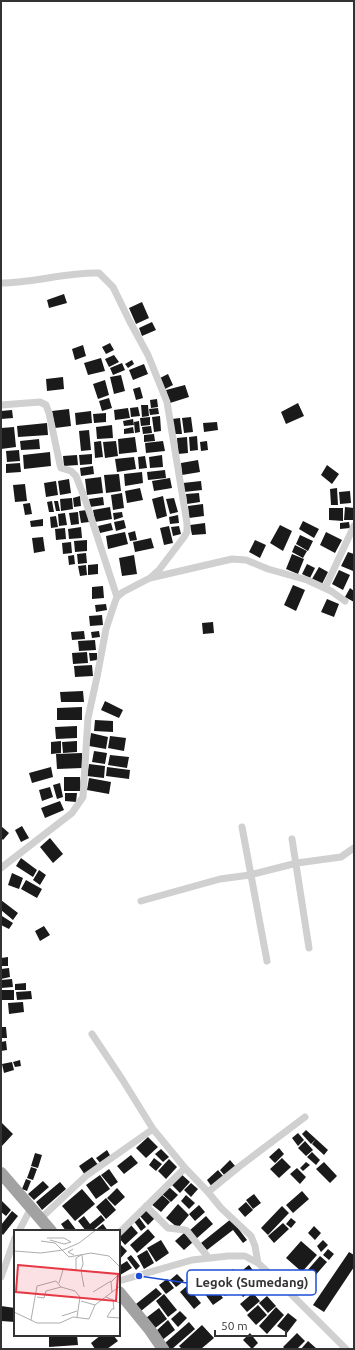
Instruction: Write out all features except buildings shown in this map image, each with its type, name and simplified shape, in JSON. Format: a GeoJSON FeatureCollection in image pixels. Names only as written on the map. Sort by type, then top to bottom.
{"type":"FeatureCollection","features":[{"type":"Feature","properties":{"kind":"highway"},"geometry":{"type":"LineString","coordinates":[[1,1173],[49,1230]]}},
{"type":"Feature","properties":{"kind":"highway"},"geometry":{"type":"LineString","coordinates":[[120,1293],[150,1330],[162,1349]]}},
{"type":"Feature","properties":{"kind":"street"},"geometry":{"type":"LineString","coordinates":[[1,283],[13,283],[82,272],[99,273],[113,288],[148,355],[167,402],[187,523],[187,532],[184,538],[159,570],[150,578],[123,592],[117,597],[106,629],[88,718],[83,797],[72,813],[1,868]]}},
{"type":"Feature","properties":{"kind":"street"},"geometry":{"type":"LineString","coordinates":[[1,405],[40,402],[46,405],[60,466],[61,468],[71,471],[76,476],[94,525],[117,597]]}},
{"type":"Feature","properties":{"kind":"street"},"geometry":{"type":"LineString","coordinates":[[325,588],[354,526]]}},
{"type":"Feature","properties":{"kind":"street"},"geometry":{"type":"LineString","coordinates":[[150,578],[232,559],[246,560],[268,570],[307,580],[325,588],[345,601]]}},
{"type":"Feature","properties":{"kind":"street"},"geometry":{"type":"LineString","coordinates":[[242,827],[267,961]]}},
{"type":"Feature","properties":{"kind":"street"},"geometry":{"type":"LineString","coordinates":[[292,839],[297,863],[309,948]]}},
{"type":"Feature","properties":{"kind":"street"},"geometry":{"type":"LineString","coordinates":[[141,901],[220,879],[250,875],[297,863],[341,857],[354,848]]}},
{"type":"Feature","properties":{"kind":"street"},"geometry":{"type":"LineString","coordinates":[[92,1034],[153,1129],[221,1208],[251,1236],[255,1246],[258,1263]]}},
{"type":"Feature","properties":{"kind":"street"},"geometry":{"type":"LineString","coordinates":[[208,1192],[305,1117]]}},
{"type":"Feature","properties":{"kind":"street"},"geometry":{"type":"LineString","coordinates":[[40,1219],[86,1176],[153,1129]]}},
{"type":"Feature","properties":{"kind":"street"},"geometry":{"type":"LineString","coordinates":[[120,1232],[185,1168]]}},
{"type":"Feature","properties":{"kind":"street"},"geometry":{"type":"LineString","coordinates":[[146,1206],[168,1228],[187,1231],[208,1257]]}},
{"type":"Feature","properties":{"kind":"street"},"geometry":{"type":"LineString","coordinates":[[20,1230],[31,1208]]}},
{"type":"Feature","properties":{"kind":"street"},"geometry":{"type":"LineString","coordinates":[[1,1277],[14,1241]]}},
{"type":"Feature","properties":{"kind":"street"},"geometry":{"type":"LineString","coordinates":[[120,1281],[168,1266],[208,1257],[240,1256],[251,1258],[282,1285],[346,1349]]}},
{"type":"Feature","properties":{"kind":"place","name":"Legok (Sumedang)"},"geometry":{"type":"Point","coordinates":[139,1276]}}]}
